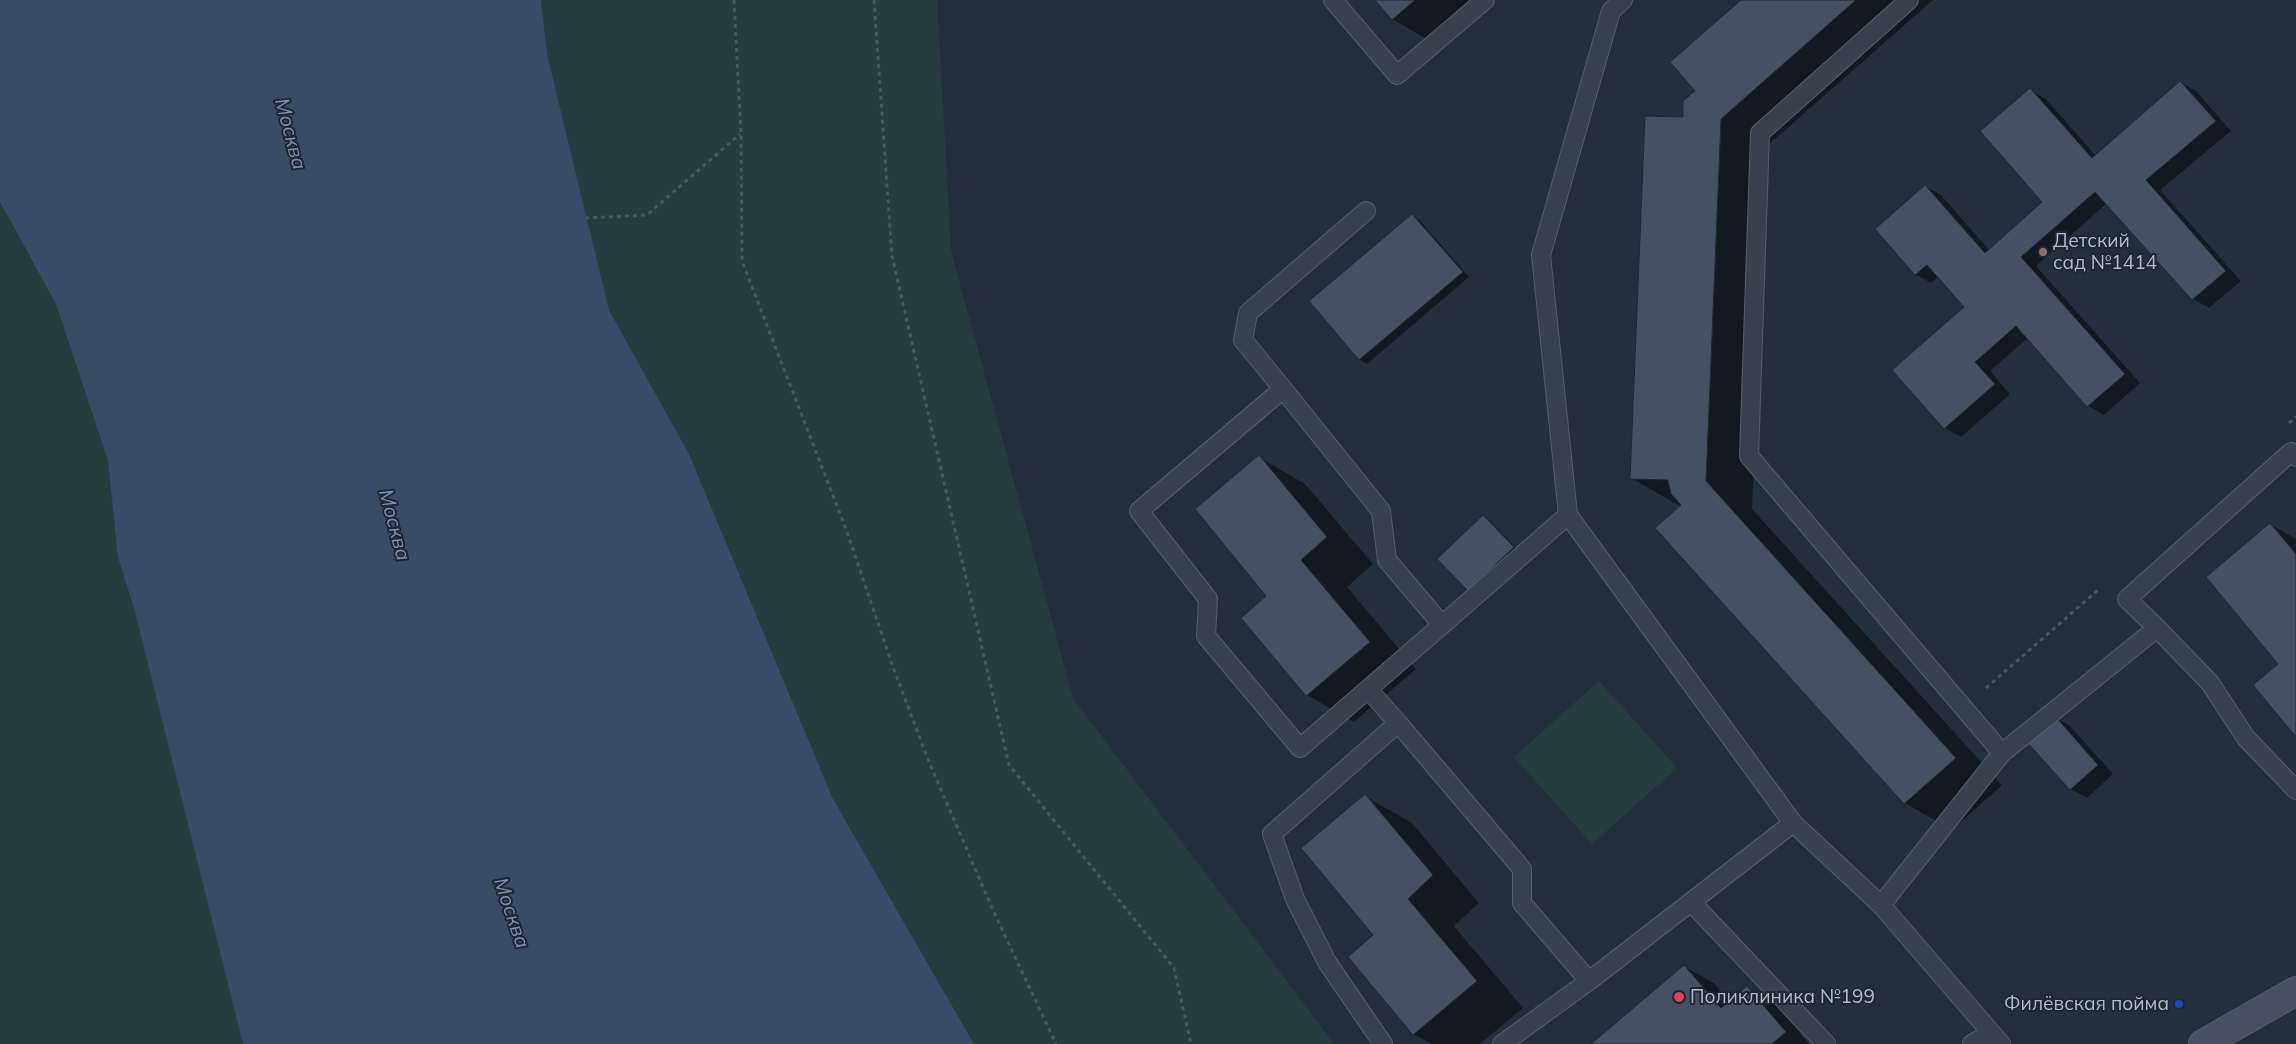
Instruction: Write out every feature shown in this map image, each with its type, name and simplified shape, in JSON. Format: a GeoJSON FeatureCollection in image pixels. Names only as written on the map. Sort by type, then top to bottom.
{"type":"FeatureCollection","features":[{"type":"Feature","properties":{"kind":"street"},"geometry":{"type":"LineString","coordinates":[[2203,1044],[2296,991]]}},
{"type":"Feature","properties":{"kind":"lane"},"geometry":{"type":"LineString","coordinates":[[1333,0],[1397,75],[1485,0]]}},
{"type":"Feature","properties":{"kind":"lane"},"geometry":{"type":"LineString","coordinates":[[1909,0],[1760,133],[1749,456],[2002,754]]}},
{"type":"Feature","properties":{"kind":"lane"},"geometry":{"type":"LineString","coordinates":[[1612,4],[1541,255],[1568,515],[1793,823],[1881,905],[1996,1038],[1972,1044]]}},
{"type":"Feature","properties":{"kind":"lane"},"geometry":{"type":"LineString","coordinates":[[1366,211],[1248,313],[1243,340],[1381,511],[1387,560],[1442,625]]}},
{"type":"Feature","properties":{"kind":"lane"},"geometry":{"type":"LineString","coordinates":[[1283,389],[1139,512],[1208,599],[1206,636],[1300,748],[1568,515]]}},
{"type":"Feature","properties":{"kind":"lane"},"geometry":{"type":"LineString","coordinates":[[2296,458],[2291,452],[2126,599],[2210,683],[2246,738],[2296,790]]}},
{"type":"Feature","properties":{"kind":"lane"},"geometry":{"type":"LineString","coordinates":[[1881,905],[2002,754],[2157,628]]}},
{"type":"Feature","properties":{"kind":"lane"},"geometry":{"type":"LineString","coordinates":[[1368,689],[1522,869],[1522,903],[1589,981]]}},
{"type":"Feature","properties":{"kind":"lane"},"geometry":{"type":"LineString","coordinates":[[1383,1044],[1327,962],[1295,898],[1272,834],[1398,723]]}},
{"type":"Feature","properties":{"kind":"lane"},"geometry":{"type":"LineString","coordinates":[[1502,1044],[1589,981],[1793,823]]}},
{"type":"Feature","properties":{"kind":"lane"},"geometry":{"type":"LineString","coordinates":[[1691,902],[1826,1044]]}},
{"type":"Feature","properties":{"kind":"path"},"geometry":{"type":"LineString","coordinates":[[734,0],[741,134],[742,261],[846,529],[893,667],[927,757],[992,908],[1056,1044]]}},
{"type":"Feature","properties":{"kind":"path"},"geometry":{"type":"LineString","coordinates":[[874,0],[892,256],[1008,766],[1174,968],[1191,1044]]}},
{"type":"Feature","properties":{"kind":"path"},"geometry":{"type":"LineString","coordinates":[[585,218],[647,215],[741,134]]}},
{"type":"Feature","properties":{"kind":"green space"},"geometry":{"type":"Polygon","coordinates":[[[541,0],[937,0],[951,251],[1073,698],[1334,1044],[974,1044],[833,799],[689,454],[609,310],[547,54],[541,0]]]}},
{"type":"Feature","properties":{"kind":"green space"},"geometry":{"type":"Polygon","coordinates":[[[0,202],[56,304],[108,461],[118,558],[134,608],[243,1044],[0,1044],[0,202]]]}},
{"type":"Feature","properties":{"kind":"green space"},"geometry":{"type":"Polygon","coordinates":[[[1599,681],[1677,768],[1592,844],[1514,757],[1599,681]]]}},
{"type":"Feature","properties":{"kind":"water","name":"Москва"},"geometry":{"type":"Polygon","coordinates":[[[0,0],[541,0],[547,54],[609,310],[689,454],[833,799],[974,1044],[243,1044],[134,608],[118,558],[108,461],[56,304],[0,202],[0,0]]]}},
{"type":"Feature","properties":{"kind":"building"},"geometry":{"type":"Polygon","coordinates":[[[1375,0],[1415,0],[1392,20],[1375,0]]]}},
{"type":"Feature","properties":{"kind":"building"},"geometry":{"type":"Polygon","coordinates":[[[1741,0],[1856,0],[1721,119],[1706,481],[1956,758],[1904,804],[1655,528],[1681,505],[1671,494],[1668,480],[1630,479],[1645,116],[1683,117],[1683,101],[1695,91],[1670,62],[1741,0]]]}},
{"type":"Feature","properties":{"kind":"building"},"geometry":{"type":"Polygon","coordinates":[[[2180,81],[2216,121],[2146,180],[2226,271],[2192,300],[2095,192],[2021,257],[2125,374],[2087,407],[2016,326],[1975,362],[1995,384],[1944,429],[1892,370],[1964,307],[1927,265],[1915,275],[1875,229],[1925,185],[1985,253],[2042,202],[1980,131],[2030,88],[2092,158],[2180,81]]]}},
{"type":"Feature","properties":{"kind":"building"},"geometry":{"type":"Polygon","coordinates":[[[1412,214],[1463,272],[1359,360],[1309,301],[1412,214]]]}},
{"type":"Feature","properties":{"kind":"building"},"geometry":{"type":"Polygon","coordinates":[[[1259,455],[1327,537],[1301,560],[1370,642],[1306,696],[1241,618],[1266,596],[1195,509],[1259,455]]]}},
{"type":"Feature","properties":{"kind":"building"},"geometry":{"type":"Polygon","coordinates":[[[1483,515],[1514,547],[1468,591],[1437,559],[1483,515]]]}},
{"type":"Feature","properties":{"kind":"building"},"geometry":{"type":"Polygon","coordinates":[[[2270,523],[2296,554],[2296,737],[2253,685],[2278,664],[2206,577],[2270,523]]]}},
{"type":"Feature","properties":{"kind":"building"},"geometry":{"type":"Polygon","coordinates":[[[2055,716],[2098,765],[2070,790],[2026,741],[2055,716]]]}},
{"type":"Feature","properties":{"kind":"building"},"geometry":{"type":"Polygon","coordinates":[[[1365,794],[1433,875],[1408,899],[1477,981],[1413,1035],[1348,957],[1373,935],[1301,848],[1365,794]]]}},
{"type":"Feature","properties":{"kind":"building","name":"Поликлиника №199"},"geometry":{"type":"Polygon","coordinates":[[[1684,965],[1721,1008],[1747,986],[1786,1032],[1772,1044],[1591,1044],[1684,965]]]}},
{"type":"Feature","properties":{"kind":"place","name":"Детский сад №1414"},"geometry":{"type":"Point","coordinates":[2043,252]}},
{"type":"Feature","properties":{"kind":"place","name":"Поликлиника №199"},"geometry":{"type":"Point","coordinates":[1679,997]}},
{"type":"Feature","properties":{"kind":"place","name":"Филёвская пойма"},"geometry":{"type":"Point","coordinates":[2179,1004]}}]}
